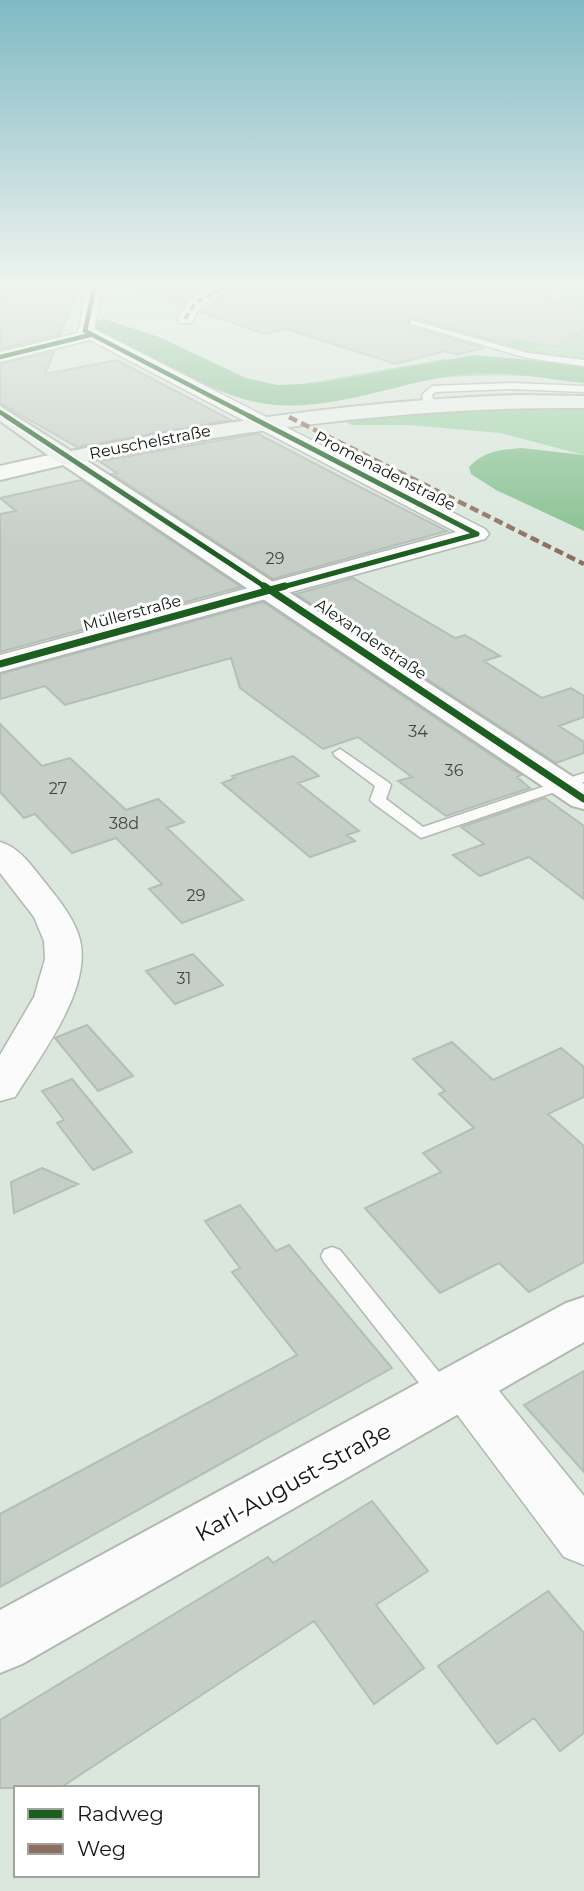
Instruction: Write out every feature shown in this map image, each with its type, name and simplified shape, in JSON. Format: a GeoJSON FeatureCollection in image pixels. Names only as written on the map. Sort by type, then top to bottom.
{"type":"FeatureCollection","features":[{"type":"Feature","properties":{"kind":"main road","name":"Reuschelstraße"},"geometry":{"type":"LineString","coordinates":[[67,458],[259,421],[342,410],[429,403],[584,402]]}},
{"type":"Feature","properties":{"kind":"main road","name":"Alexanderstraße"},"geometry":{"type":"LineString","coordinates":[[0,412],[67,458]]}},
{"type":"Feature","properties":{"kind":"street","name":"Promenadenstraße"},"geometry":{"type":"LineString","coordinates":[[169,372],[477,534],[271,590]]}},
{"type":"Feature","properties":{"kind":"street","name":"Reuschelstraße"},"geometry":{"type":"LineString","coordinates":[[0,473],[67,458]]}},
{"type":"Feature","properties":{"kind":"street","name":"Alexanderstraße"},"geometry":{"type":"LineString","coordinates":[[67,458],[577,787]]}},
{"type":"Feature","properties":{"kind":"street","name":"Müllerstraße"},"geometry":{"type":"LineString","coordinates":[[0,664],[271,590]]}},
{"type":"Feature","properties":{"kind":"street"},"geometry":{"type":"LineString","coordinates":[[0,852],[47,910],[62,940],[63,968],[45,1012],[0,1087]]}},
{"type":"Feature","properties":{"kind":"street","name":"Karl-August-Straße"},"geometry":{"type":"LineString","coordinates":[[0,1643],[584,1317]]}},
{"type":"Feature","properties":{"kind":"street"},"geometry":{"type":"LineString","coordinates":[[455,1391],[584,1539]]}},
{"type":"Feature","properties":{"kind":"lane"},"geometry":{"type":"LineString","coordinates":[[429,403],[427,395],[432,389],[454,386],[584,389]]}},
{"type":"Feature","properties":{"kind":"lane"},"geometry":{"type":"LineString","coordinates":[[340,753],[383,785],[378,800],[421,833],[577,787]]}},
{"type":"Feature","properties":{"kind":"lane"},"geometry":{"type":"LineString","coordinates":[[332,1256],[455,1391]]}},
{"type":"Feature","properties":{"kind":"shaded area"},"geometry":{"type":"Polygon","coordinates":[[[196,372],[209,372],[253,393],[295,400],[257,400],[196,372]]]}},
{"type":"Feature","properties":{"kind":"shaded area"},"geometry":{"type":"Polygon","coordinates":[[[370,372],[584,372],[584,382],[488,375],[424,379],[329,394],[333,399],[295,400],[253,393],[370,372]]]}},
{"type":"Feature","properties":{"kind":"shaded area"},"geometry":{"type":"Polygon","coordinates":[[[584,407],[584,455],[500,433],[409,425],[351,425],[340,416],[423,408],[584,407]]]}},
{"type":"Feature","properties":{"kind":"shaded area"},"geometry":{"type":"Polygon","coordinates":[[[521,448],[584,455],[584,531],[496,490],[471,474],[469,467],[487,454],[521,448]]]}},
{"type":"Feature","properties":{"kind":"building"},"geometry":{"type":"Polygon","coordinates":[[[0,372],[140,372],[231,420],[77,447],[0,403],[0,372]]]}},
{"type":"Feature","properties":{"kind":"building"},"geometry":{"type":"Polygon","coordinates":[[[258,434],[447,531],[273,579],[112,474],[117,473],[99,461],[258,434]]]}},
{"type":"Feature","properties":{"kind":"building"},"geometry":{"type":"Polygon","coordinates":[[[81,480],[241,587],[0,652],[0,514],[16,511],[0,498],[81,480]]]}},
{"type":"Feature","properties":{"kind":"building"},"geometry":{"type":"Polygon","coordinates":[[[353,578],[455,638],[465,635],[500,656],[484,661],[542,698],[571,688],[584,696],[584,717],[559,726],[584,742],[584,753],[556,763],[296,594],[353,578]]]}},
{"type":"Feature","properties":{"kind":"building"},"geometry":{"type":"Polygon","coordinates":[[[263,602],[521,775],[517,777],[530,788],[446,816],[398,781],[412,777],[358,737],[323,749],[240,688],[231,658],[65,705],[45,686],[0,699],[0,674],[263,602]]]}},
{"type":"Feature","properties":{"kind":"building"},"geometry":{"type":"Polygon","coordinates":[[[0,724],[42,766],[70,758],[126,810],[158,799],[184,822],[167,828],[243,900],[182,923],[149,889],[162,884],[116,838],[72,853],[35,814],[24,818],[0,792],[0,724]]]}},
{"type":"Feature","properties":{"kind":"building"},"geometry":{"type":"Polygon","coordinates":[[[293,756],[319,776],[298,783],[359,831],[347,835],[355,841],[310,857],[222,783],[235,778],[232,776],[293,756]]]}},
{"type":"Feature","properties":{"kind":"building"},"geometry":{"type":"Polygon","coordinates":[[[545,798],[584,826],[584,899],[529,857],[480,876],[453,855],[484,844],[461,827],[545,798]]]}},
{"type":"Feature","properties":{"kind":"building"},"geometry":{"type":"Polygon","coordinates":[[[193,954],[223,985],[175,1004],[146,971],[193,954]]]}},
{"type":"Feature","properties":{"kind":"building"},"geometry":{"type":"Polygon","coordinates":[[[87,1025],[133,1076],[98,1091],[55,1038],[87,1025]]]}},
{"type":"Feature","properties":{"kind":"building"},"geometry":{"type":"Polygon","coordinates":[[[452,1042],[493,1080],[561,1048],[584,1067],[584,1097],[548,1114],[584,1146],[584,1262],[529,1292],[499,1263],[440,1293],[365,1208],[441,1172],[423,1153],[474,1128],[439,1094],[445,1091],[413,1059],[452,1042]]]}},
{"type":"Feature","properties":{"kind":"building"},"geometry":{"type":"Polygon","coordinates":[[[72,1079],[132,1152],[93,1170],[57,1123],[64,1120],[42,1091],[72,1079]]]}},
{"type":"Feature","properties":{"kind":"building"},"geometry":{"type":"Polygon","coordinates":[[[42,1168],[78,1184],[14,1213],[11,1182],[42,1168]]]}},
{"type":"Feature","properties":{"kind":"building"},"geometry":{"type":"Polygon","coordinates":[[[240,1205],[276,1251],[289,1245],[392,1368],[0,1587],[0,1514],[297,1355],[232,1272],[240,1268],[205,1221],[240,1205]]]}},
{"type":"Feature","properties":{"kind":"building"},"geometry":{"type":"Polygon","coordinates":[[[584,1371],[584,1472],[524,1405],[584,1371]]]}},
{"type":"Feature","properties":{"kind":"building"},"geometry":{"type":"Polygon","coordinates":[[[372,1501],[428,1571],[376,1605],[424,1668],[374,1704],[314,1621],[63,1786],[0,1788],[0,1720],[268,1557],[273,1563],[372,1501]]]}},
{"type":"Feature","properties":{"kind":"building"},"geometry":{"type":"Polygon","coordinates":[[[548,1591],[584,1633],[584,1733],[560,1751],[534,1718],[497,1744],[438,1666],[548,1591]]]}},
{"type":"Feature","properties":{"kind":"waterway"},"geometry":{"type":"LineString","coordinates":[[207,372],[235,385],[277,395],[321,393],[420,372]]}},
{"type":"Feature","properties":{"kind":"waterway"},"geometry":{"type":"LineString","coordinates":[[568,372],[584,374]]}},
{"type":"Feature","properties":{"kind":"marked path"},"geometry":{"type":"LineString","coordinates":[[289,417],[584,564]]}},
{"type":"Feature","properties":{"kind":"cycle path"},"geometry":{"type":"LineString","coordinates":[[0,664],[477,534],[165,372]]}},
{"type":"Feature","properties":{"kind":"cycle path"},"geometry":{"type":"LineString","coordinates":[[0,412],[584,799]]}}]}
